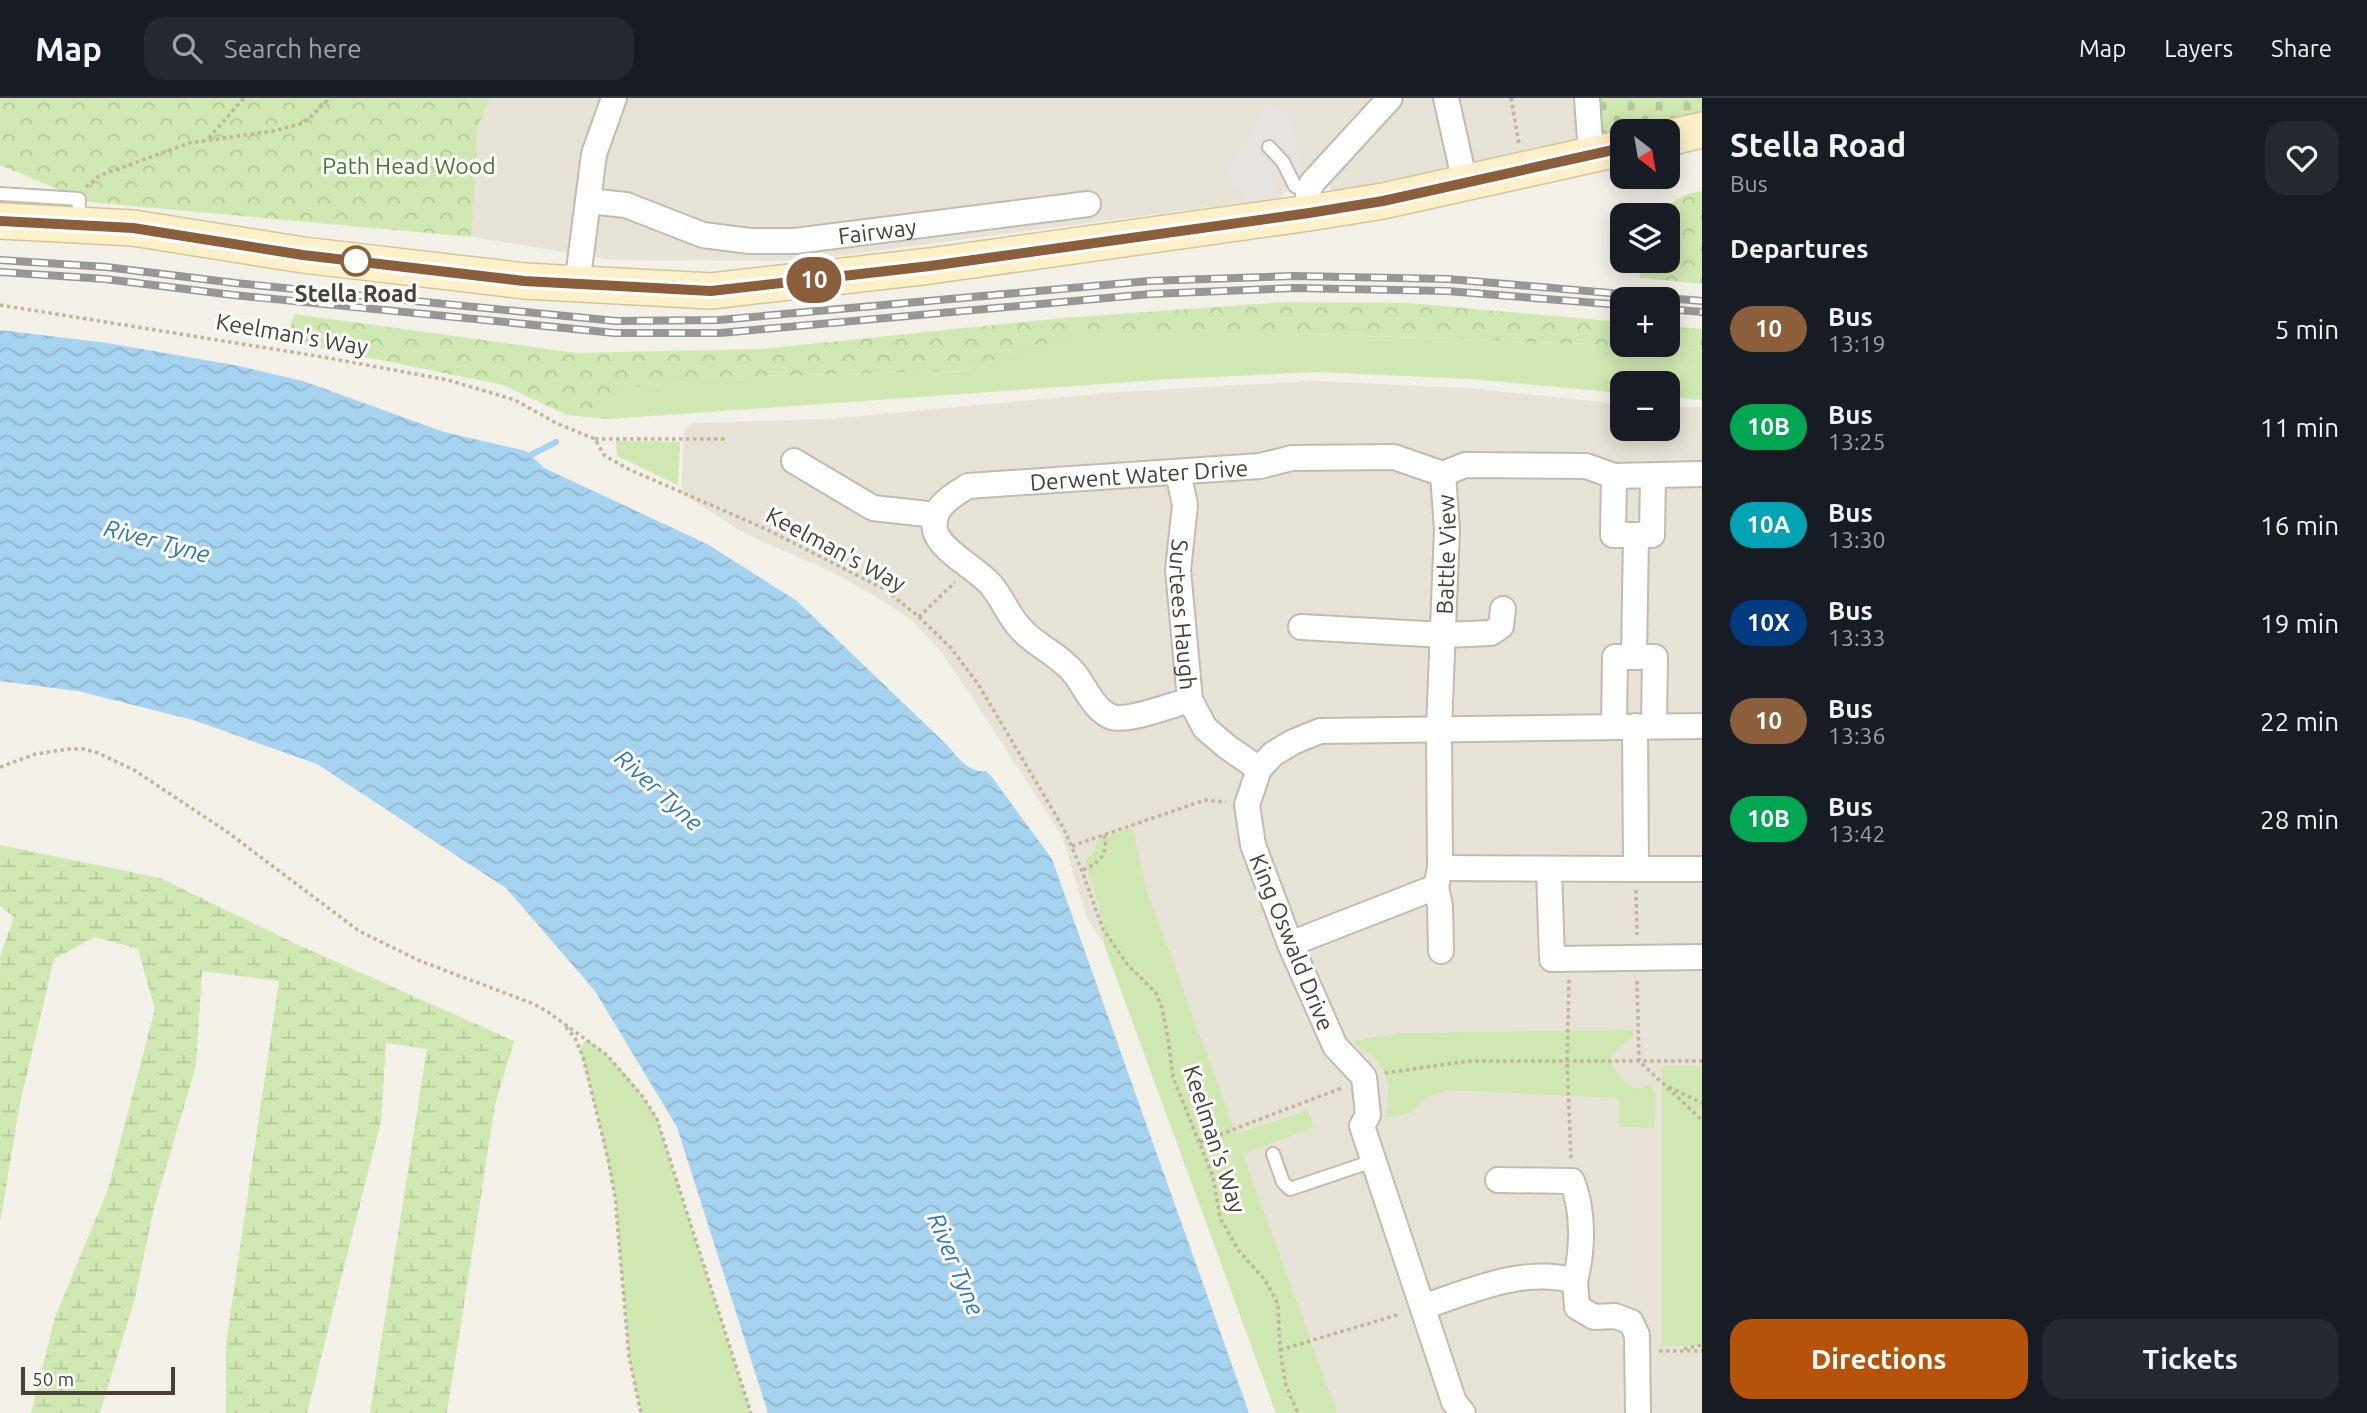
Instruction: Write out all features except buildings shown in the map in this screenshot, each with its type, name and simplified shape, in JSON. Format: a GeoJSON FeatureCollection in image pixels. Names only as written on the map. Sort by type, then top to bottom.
{"type":"FeatureCollection","features":[{"type":"Feature","properties":{"kind":"main road"},"geometry":{"type":"LineString","coordinates":[[1680,135],[1702,130]]}},
{"type":"Feature","properties":{"kind":"main road"},"geometry":{"type":"LineString","coordinates":[[0,221],[74,212],[133,228],[303,255],[577,285],[711,291],[930,266],[1308,202],[1383,201],[1607,151]]}},
{"type":"Feature","properties":{"kind":"street"},"geometry":{"type":"LineString","coordinates":[[577,285],[594,154],[614,98]]}},
{"type":"Feature","properties":{"kind":"street"},"geometry":{"type":"LineString","coordinates":[[1308,202],[1321,171],[1390,98]]}},
{"type":"Feature","properties":{"kind":"street"},"geometry":{"type":"LineString","coordinates":[[1446,98],[1465,183]]}},
{"type":"Feature","properties":{"kind":"street"},"geometry":{"type":"LineString","coordinates":[[1587,98],[1607,151]]}},
{"type":"Feature","properties":{"kind":"street","name":"Fairway"},"geometry":{"type":"LineString","coordinates":[[588,201],[626,205],[703,235],[750,241],[783,241],[1088,204]]}},
{"type":"Feature","properties":{"kind":"street","name":"Derwent Water Drive"},"geometry":{"type":"LineString","coordinates":[[936,515],[944,502],[968,486],[1260,466],[1292,458],[1394,457],[1443,474]]}},
{"type":"Feature","properties":{"kind":"street"},"geometry":{"type":"LineString","coordinates":[[794,461],[873,508],[936,515],[935,529],[940,541],[989,583],[1019,627],[1073,671],[1099,709],[1112,717],[1129,717],[1190,700]]}},
{"type":"Feature","properties":{"kind":"street"},"geometry":{"type":"LineString","coordinates":[[1443,474],[1465,465],[1587,466],[1614,476],[1702,474]]}},
{"type":"Feature","properties":{"kind":"street","name":"Surtees Haugh"},"geometry":{"type":"LineString","coordinates":[[1178,472],[1185,505],[1178,570],[1190,700],[1205,728],[1259,769]]}},
{"type":"Feature","properties":{"kind":"street","name":"Battle View"},"geometry":{"type":"LineString","coordinates":[[1441,951],[1438,878],[1439,728],[1447,529],[1443,474]]}},
{"type":"Feature","properties":{"kind":"street"},"geometry":{"type":"LineString","coordinates":[[1614,476],[1613,535],[1652,535],[1653,477]]}},
{"type":"Feature","properties":{"kind":"street"},"geometry":{"type":"LineString","coordinates":[[1634,657],[1636,535]]}},
{"type":"Feature","properties":{"kind":"street","name":"Battle View"},"geometry":{"type":"LineString","coordinates":[[1301,627],[1444,635],[1491,633],[1501,626],[1503,609]]}},
{"type":"Feature","properties":{"kind":"street"},"geometry":{"type":"LineString","coordinates":[[1634,726],[1655,657],[1615,657],[1634,726],[1636,869]]}},
{"type":"Feature","properties":{"kind":"street"},"geometry":{"type":"LineString","coordinates":[[1259,769],[1273,754],[1320,731],[1702,726]]}},
{"type":"Feature","properties":{"kind":"street","name":"King Oswald Drive"},"geometry":{"type":"LineString","coordinates":[[1259,769],[1247,805],[1253,845],[1290,944],[1335,1046],[1364,1077]]}},
{"type":"Feature","properties":{"kind":"street"},"geometry":{"type":"LineString","coordinates":[[1290,944],[1438,878],[1549,870],[1702,869]]}},
{"type":"Feature","properties":{"kind":"street"},"geometry":{"type":"LineString","coordinates":[[1549,870],[1552,959],[1702,957]]}},
{"type":"Feature","properties":{"kind":"street"},"geometry":{"type":"LineString","coordinates":[[1364,1077],[1368,1115],[1362,1126],[1454,1402],[1463,1413]]}},
{"type":"Feature","properties":{"kind":"street"},"geometry":{"type":"LineString","coordinates":[[1498,1180],[1572,1181],[1579,1200],[1580,1262],[1575,1281],[1577,1307],[1594,1317],[1615,1316],[1630,1322],[1637,1335],[1638,1413]]}},
{"type":"Feature","properties":{"kind":"street"},"geometry":{"type":"LineString","coordinates":[[1423,1307],[1521,1277],[1560,1276],[1575,1281]]}},
{"type":"Feature","properties":{"kind":"lane"},"geometry":{"type":"LineString","coordinates":[[1269,147],[1283,162],[1295,186],[1308,202]]}},
{"type":"Feature","properties":{"kind":"lane"},"geometry":{"type":"LineString","coordinates":[[0,194],[74,212]]}},
{"type":"Feature","properties":{"kind":"lane"},"geometry":{"type":"LineString","coordinates":[[1273,1154],[1283,1182],[1290,1189],[1373,1161]]}},
{"type":"Feature","properties":{"kind":"path"},"geometry":{"type":"LineString","coordinates":[[207,139],[244,98]]}},
{"type":"Feature","properties":{"kind":"path"},"geometry":{"type":"LineString","coordinates":[[74,212],[99,176],[189,143],[274,131],[304,123],[330,98]]}},
{"type":"Feature","properties":{"kind":"path"},"geometry":{"type":"LineString","coordinates":[[1511,98],[1523,169]]}},
{"type":"Feature","properties":{"kind":"path","name":"Keelman's Way"},"geometry":{"type":"LineString","coordinates":[[0,305],[241,343],[448,380],[515,400],[556,423],[595,439],[604,455],[626,468],[768,530],[886,590],[919,617],[950,647],[978,684],[1064,829],[1103,929],[1127,964],[1156,993],[1162,1008],[1173,1077],[1213,1177],[1220,1218],[1238,1251],[1265,1280],[1278,1304],[1280,1350],[1286,1386],[1298,1413]]}},
{"type":"Feature","properties":{"kind":"path"},"geometry":{"type":"LineString","coordinates":[[595,439],[726,439]]}},
{"type":"Feature","properties":{"kind":"path"},"geometry":{"type":"LineString","coordinates":[[919,617],[970,568]]}},
{"type":"Feature","properties":{"kind":"path"},"geometry":{"type":"LineString","coordinates":[[0,766],[36,754],[69,749],[84,749],[117,761],[226,831],[359,931],[420,961],[534,1004],[607,1055],[643,1097],[657,1119],[751,1413]]}},
{"type":"Feature","properties":{"kind":"path"},"geometry":{"type":"LineString","coordinates":[[1072,846],[1205,800],[1247,805]]}},
{"type":"Feature","properties":{"kind":"path"},"geometry":{"type":"LineString","coordinates":[[1082,871],[1096,864],[1104,854],[1107,843],[1104,835]]}},
{"type":"Feature","properties":{"kind":"path"},"geometry":{"type":"LineString","coordinates":[[1636,869],[1639,1062],[1702,1119]]}},
{"type":"Feature","properties":{"kind":"path"},"geometry":{"type":"LineString","coordinates":[[1569,959],[1567,1061],[1572,1181]]}},
{"type":"Feature","properties":{"kind":"path"},"geometry":{"type":"LineString","coordinates":[[565,1025],[575,1038],[583,1057],[608,1159],[615,1196],[629,1357],[642,1413]]}},
{"type":"Feature","properties":{"kind":"path"},"geometry":{"type":"LineString","coordinates":[[1200,1142],[1331,1094],[1364,1077],[1417,1066],[1469,1061],[1702,1061]]}},
{"type":"Feature","properties":{"kind":"path"},"geometry":{"type":"LineString","coordinates":[[1663,1084],[1702,1103]]}},
{"type":"Feature","properties":{"kind":"path"},"geometry":{"type":"LineString","coordinates":[[1280,1350],[1423,1307]]}},
{"type":"Feature","properties":{"kind":"path"},"geometry":{"type":"LineString","coordinates":[[1676,1351],[1702,1345]]}},
{"type":"Feature","properties":{"kind":"path"},"geometry":{"type":"LineString","coordinates":[[1637,1352],[1702,1351]]}},
{"type":"Feature","properties":{"kind":"shaded area"},"geometry":{"type":"Polygon","coordinates":[[[490,98],[1376,98],[1280,198],[798,261],[614,260],[472,237],[478,126],[490,98]]]}},
{"type":"Feature","properties":{"kind":"shaded area"},"geometry":{"type":"Polygon","coordinates":[[[1407,98],[1595,98],[1599,142],[1333,197],[1328,176],[1333,168],[1407,98]]]}},
{"type":"Feature","properties":{"kind":"shaded area"},"geometry":{"type":"Polygon","coordinates":[[[1270,100],[1293,121],[1301,172],[1273,175],[1275,199],[1245,203],[1240,192],[1223,177],[1270,100]]]}},
{"type":"Feature","properties":{"kind":"shaded area"},"geometry":{"type":"Polygon","coordinates":[[[1313,381],[1466,388],[1610,403],[1610,441],[1680,441],[1680,407],[1702,407],[1702,1413],[1276,1413],[1104,944],[1087,918],[1062,836],[939,649],[912,620],[834,573],[744,533],[681,493],[684,432],[692,423],[828,419],[1120,392],[1313,381]]]}},
{"type":"Feature","properties":{"kind":"green space","name":"Path Head Wood"},"geometry":{"type":"Polygon","coordinates":[[[0,98],[490,98],[478,126],[472,237],[89,202],[0,165],[0,98]]]}},
{"type":"Feature","properties":{"kind":"green space"},"geometry":{"type":"Polygon","coordinates":[[[1595,98],[1702,98],[1702,117],[1680,122],[1680,119],[1610,119],[1610,137],[1599,142],[1595,98]]]}},
{"type":"Feature","properties":{"kind":"green space"},"geometry":{"type":"Polygon","coordinates":[[[1702,191],[1702,284],[1640,278],[1640,273],[1680,273],[1680,203],[1670,203],[1687,194],[1702,191]]]}},
{"type":"Feature","properties":{"kind":"green space"},"geometry":{"type":"Polygon","coordinates":[[[1286,302],[1408,303],[1610,321],[1610,345],[1311,334],[1075,334],[963,371],[716,377],[613,390],[609,419],[567,415],[503,385],[287,341],[294,314],[576,353],[761,349],[1063,318],[1286,302]]]}},
{"type":"Feature","properties":{"kind":"green space"},"geometry":{"type":"Polygon","coordinates":[[[1680,327],[1702,329],[1702,348],[1680,347],[1680,327]]]}},
{"type":"Feature","properties":{"kind":"green space"},"geometry":{"type":"Polygon","coordinates":[[[1075,334],[1311,334],[1610,345],[1610,357],[1680,357],[1680,347],[1702,348],[1702,400],[1680,398],[1680,371],[1610,371],[1610,392],[1471,379],[1317,372],[1172,379],[609,419],[612,390],[716,377],[963,371],[1075,334]]]}},
{"type":"Feature","properties":{"kind":"green space"},"geometry":{"type":"Polygon","coordinates":[[[616,441],[680,442],[678,485],[617,456],[616,441]]]}},
{"type":"Feature","properties":{"kind":"green space"},"geometry":{"type":"Polygon","coordinates":[[[1132,828],[1147,891],[1236,1134],[1308,1110],[1314,1127],[1243,1154],[1337,1413],[1276,1413],[1104,944],[1100,911],[1085,859],[1093,854],[1097,840],[1132,828]]]}},
{"type":"Feature","properties":{"kind":"green space"},"geometry":{"type":"Polygon","coordinates":[[[0,845],[160,878],[294,943],[514,1041],[495,1105],[447,1413],[370,1413],[427,1049],[386,1043],[381,1121],[307,1413],[226,1413],[226,1344],[279,981],[202,971],[196,1066],[154,1208],[135,1298],[100,1413],[31,1413],[55,1317],[107,1192],[155,1009],[138,949],[95,937],[54,959],[20,1103],[0,1223],[0,957],[14,917],[0,906],[0,845]]]}},
{"type":"Feature","properties":{"kind":"green space"},"geometry":{"type":"Polygon","coordinates":[[[1634,1030],[1632,1038],[1611,1056],[1619,1075],[1635,1089],[1651,1085],[1655,1092],[1654,1128],[1618,1127],[1619,1098],[1447,1090],[1430,1096],[1409,1113],[1386,1118],[1388,1091],[1384,1072],[1372,1057],[1351,1041],[1401,1033],[1634,1030]]]}},
{"type":"Feature","properties":{"kind":"green space"},"geometry":{"type":"Polygon","coordinates":[[[587,1039],[626,1075],[657,1119],[751,1413],[641,1413],[629,1357],[615,1196],[580,1048],[587,1039]]]}},
{"type":"Feature","properties":{"kind":"green space"},"geometry":{"type":"Polygon","coordinates":[[[1662,1066],[1702,1066],[1702,1346],[1662,1346],[1662,1066]]]}},
{"type":"Feature","properties":{"kind":"water","name":"River Tyne"},"geometry":{"type":"Polygon","coordinates":[[[0,330],[107,343],[234,365],[303,381],[444,432],[526,451],[544,468],[707,544],[797,601],[964,764],[974,770],[986,771],[991,776],[1052,859],[1249,1413],[768,1413],[677,1127],[595,991],[506,888],[317,764],[193,720],[78,691],[0,681],[0,330]]]}},
{"type":"Feature","properties":{"kind":"waterway"},"geometry":{"type":"LineString","coordinates":[[531,455],[556,442]]}},
{"type":"Feature","properties":{"kind":"railway"},"geometry":{"type":"LineString","coordinates":[[0,260],[106,267],[235,283],[616,321],[719,320],[1149,281],[1294,276],[1448,279],[1702,301]]}},
{"type":"Feature","properties":{"kind":"railway"},"geometry":{"type":"LineString","coordinates":[[0,272],[105,279],[233,295],[615,333],[720,333],[1150,294],[1294,288],[1447,291],[1610,304]]}},
{"type":"Feature","properties":{"kind":"railway"},"geometry":{"type":"LineString","coordinates":[[1680,310],[1702,312]]}},
{"type":"Feature","properties":{"kind":"bus line","name":"10"},"geometry":{"type":"LineString","coordinates":[[0,221],[133,228],[303,255],[524,281],[711,291],[930,266],[1309,213],[1383,201],[1610,151]]}},
{"type":"Feature","properties":{"kind":"place","name":"Stella Road"},"geometry":{"type":"Point","coordinates":[356,261]}}]}
